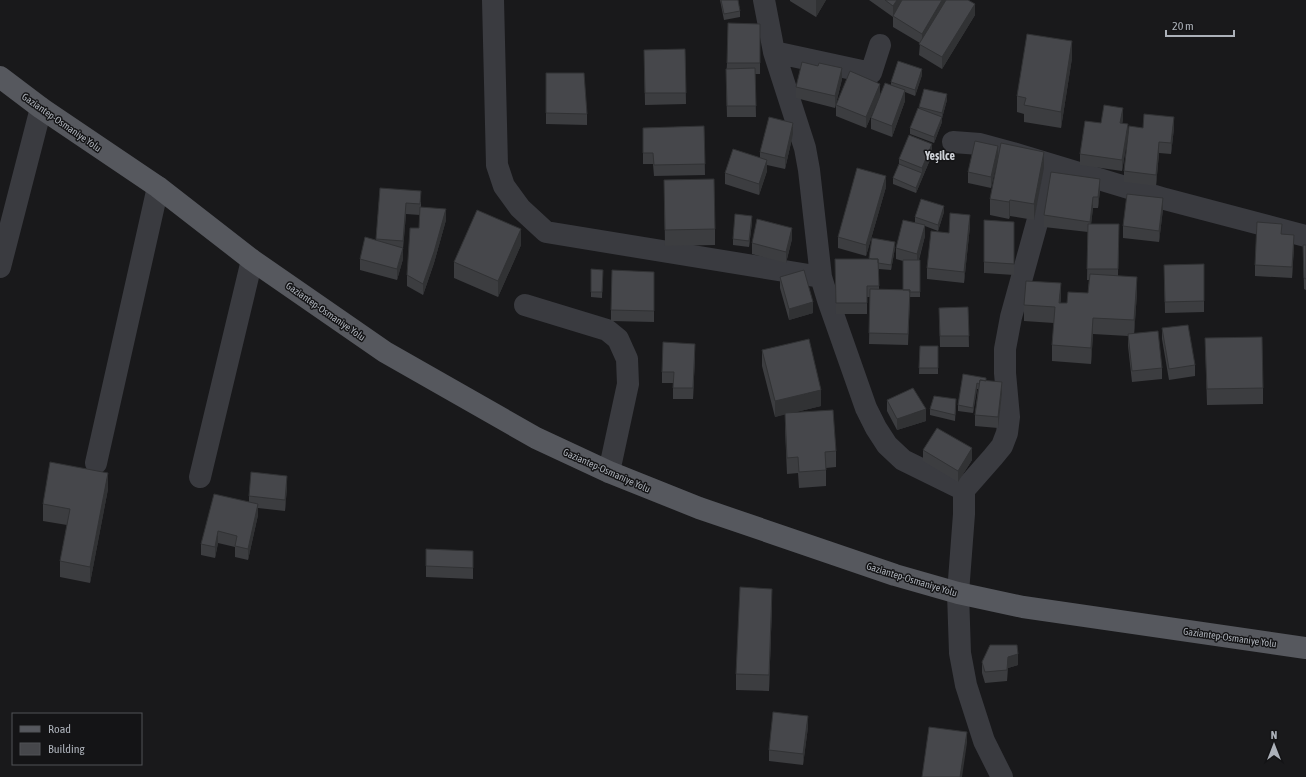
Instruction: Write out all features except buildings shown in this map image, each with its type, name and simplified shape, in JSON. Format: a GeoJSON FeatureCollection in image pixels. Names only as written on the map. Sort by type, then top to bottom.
{"type":"FeatureCollection","features":[{"type":"Feature","properties":{"kind":"main road","name":"Gaziantep-Osmaniye Yolu"},"geometry":{"type":"LineString","coordinates":[[0,77],[41,108],[158,187],[252,260],[385,352],[536,438],[609,472],[699,508],[895,575],[958,593],[1023,607],[1306,648]]}},
{"type":"Feature","properties":{"kind":"street"},"geometry":{"type":"LineString","coordinates":[[493,0],[497,165],[504,186],[520,208],[546,232],[821,277]]}},
{"type":"Feature","properties":{"kind":"street"},"geometry":{"type":"LineString","coordinates":[[764,0],[774,52],[805,148],[809,170],[821,277],[830,308],[866,408],[887,445],[903,460],[964,490]]}},
{"type":"Feature","properties":{"kind":"street"},"geometry":{"type":"LineString","coordinates":[[774,52],[871,73],[880,45]]}},
{"type":"Feature","properties":{"kind":"street"},"geometry":{"type":"LineString","coordinates":[[0,267],[41,108]]}},
{"type":"Feature","properties":{"kind":"street"},"geometry":{"type":"LineString","coordinates":[[953,142],[980,144],[1166,199],[1306,236]]}},
{"type":"Feature","properties":{"kind":"street"},"geometry":{"type":"LineString","coordinates":[[1002,777],[984,741],[966,685],[960,653],[958,593],[964,514],[964,490],[1002,446],[1007,433],[1009,417],[1005,373],[1005,349],[1011,318],[1053,165]]}},
{"type":"Feature","properties":{"kind":"street"},"geometry":{"type":"LineString","coordinates":[[96,463],[158,187]]}},
{"type":"Feature","properties":{"kind":"street"},"geometry":{"type":"LineString","coordinates":[[200,477],[252,260]]}},
{"type":"Feature","properties":{"kind":"street"},"geometry":{"type":"LineString","coordinates":[[525,305],[607,330],[618,339],[627,359],[628,384],[609,472]]}},
{"type":"Feature","properties":{"kind":"district","name":"Yeşilce"},"geometry":{"type":"Point","coordinates":[940,156]}}]}
